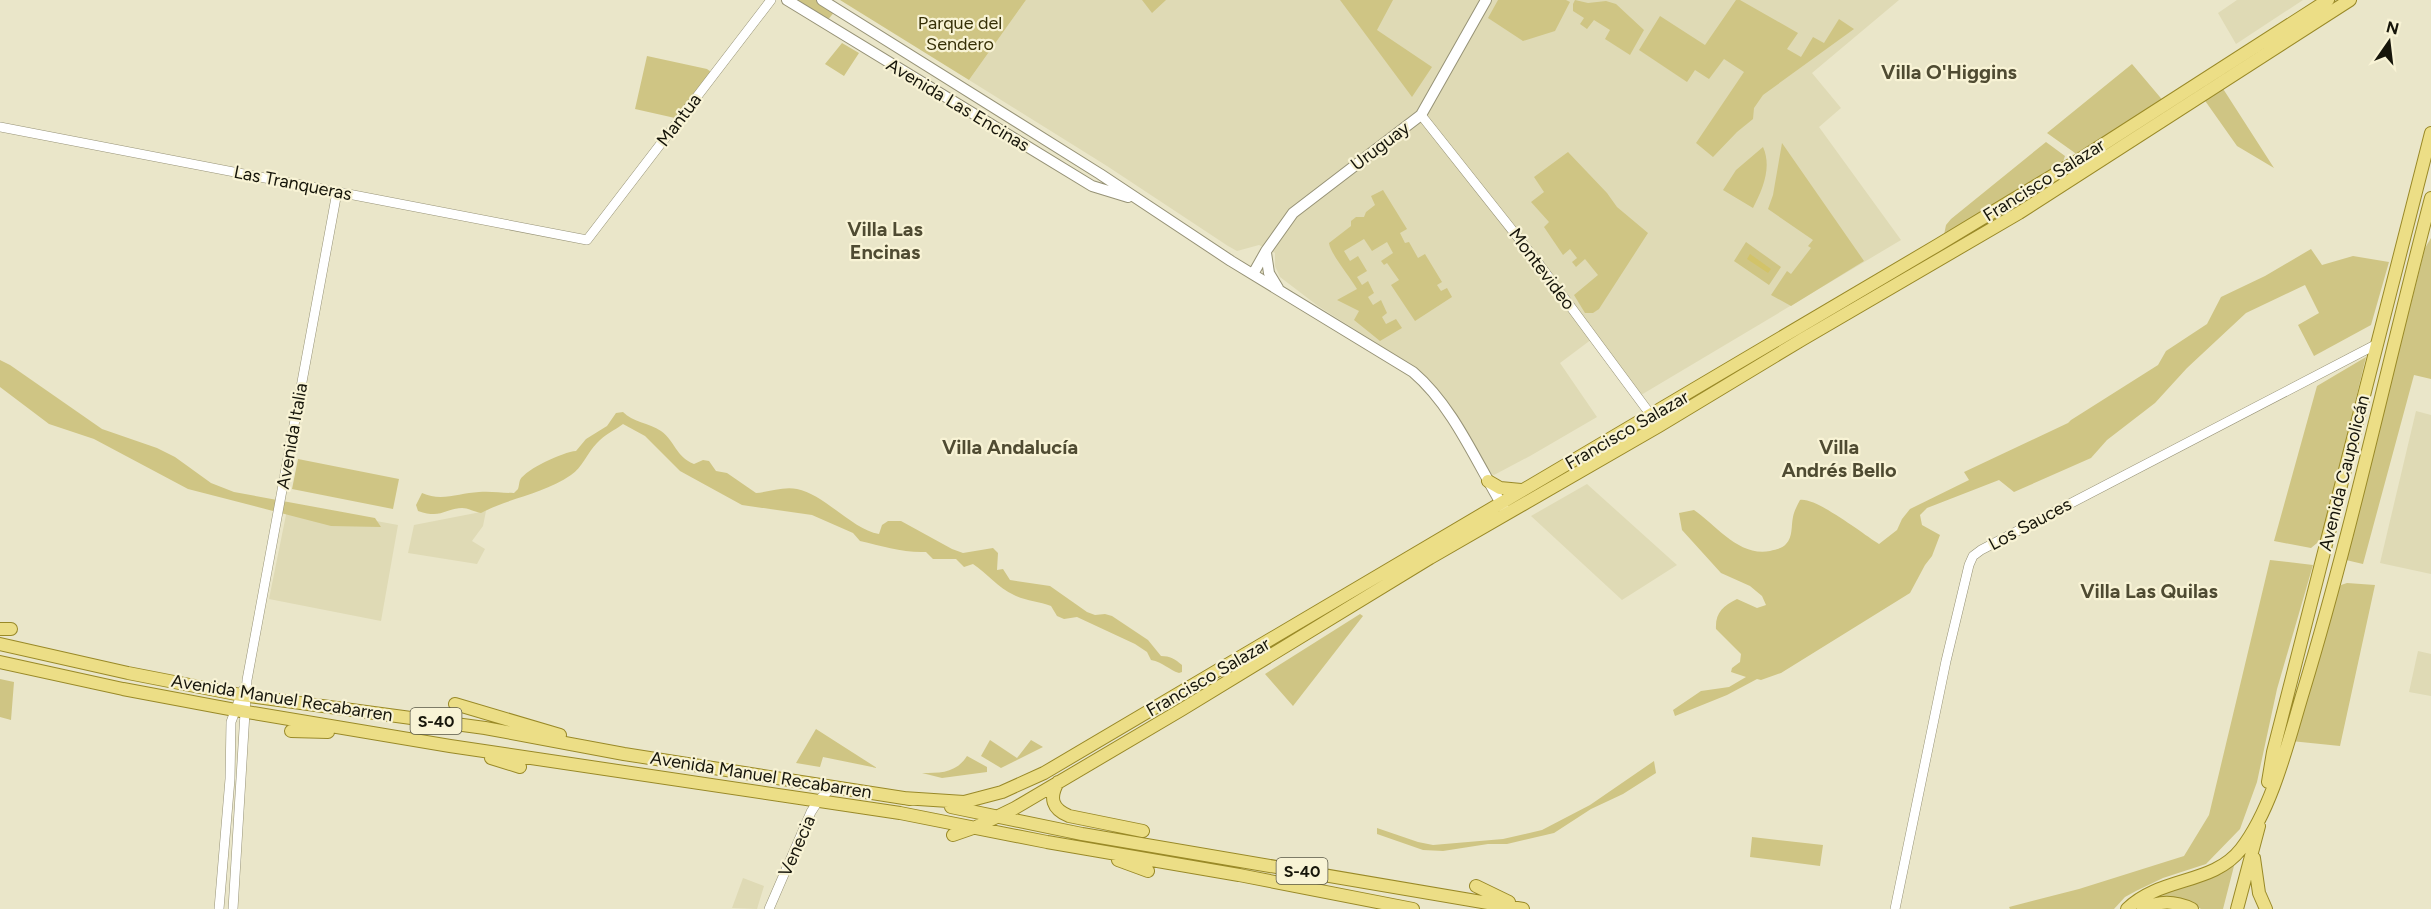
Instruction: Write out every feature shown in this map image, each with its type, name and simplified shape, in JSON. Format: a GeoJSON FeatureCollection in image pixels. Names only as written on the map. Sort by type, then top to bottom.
{"type":"FeatureCollection","features":[{"type":"Feature","properties":{"kind":"main road","name":"Avenida Las Encinas"},"geometry":{"type":"LineString","coordinates":[[787,0],[1092,186],[1135,198]]}},
{"type":"Feature","properties":{"kind":"main road","name":"Avenida Las Encinas"},"geometry":{"type":"LineString","coordinates":[[822,0],[962,86],[1231,261],[1252,277]]}},
{"type":"Feature","properties":{"kind":"main road","name":"Uruguay"},"geometry":{"type":"LineString","coordinates":[[1252,277],[1266,251],[1293,213],[1421,115],[1486,0]]}},
{"type":"Feature","properties":{"kind":"main road","name":"Francisco Salazar"},"geometry":{"type":"LineString","coordinates":[[953,835],[998,816],[1058,782],[1504,508],[1522,490],[1651,416],[2082,158],[2328,0]]}},
{"type":"Feature","properties":{"kind":"main road","name":"Francisco Salazar"},"geometry":{"type":"LineString","coordinates":[[903,798],[964,802],[1002,792],[1030,780],[1504,508],[1659,426],[2019,213],[2350,0]]}},
{"type":"Feature","properties":{"kind":"main road","name":"Avenida Caupolicán"},"geometry":{"type":"LineString","coordinates":[[2237,909],[2255,844],[2273,752],[2431,133]]}},
{"type":"Feature","properties":{"kind":"main road"},"geometry":{"type":"LineString","coordinates":[[2421,173],[2422,184],[2431,197]]}},
{"type":"Feature","properties":{"kind":"main road","name":"Avenida Caupolicán"},"geometry":{"type":"LineString","coordinates":[[2261,815],[2284,756],[2340,560],[2400,313],[2431,197]]}},
{"type":"Feature","properties":{"kind":"main road","name":"Avenida Las Encinas"},"geometry":{"type":"LineString","coordinates":[[1206,245],[1220,260],[1283,293],[1419,378],[1446,410],[1504,508]]}},
{"type":"Feature","properties":{"kind":"main road"},"geometry":{"type":"LineString","coordinates":[[1231,261],[1249,260],[1266,251],[1269,273],[1283,293]]}},
{"type":"Feature","properties":{"kind":"main road"},"geometry":{"type":"LineString","coordinates":[[2387,368],[2385,357],[2377,344],[2390,332],[2400,313]]}},
{"type":"Feature","properties":{"kind":"main road"},"geometry":{"type":"LineString","coordinates":[[1488,481],[1500,488],[1522,490]]}},
{"type":"Feature","properties":{"kind":"main road"},"geometry":{"type":"LineString","coordinates":[[2340,560],[2338,538],[2342,486]]}},
{"type":"Feature","properties":{"kind":"main road","name":"Avenida Manuel Recabarren"},"geometry":{"type":"LineString","coordinates":[[0,644],[128,673],[243,695],[485,728],[624,754],[903,798],[1082,834],[1523,909]]}},
{"type":"Feature","properties":{"kind":"main road","name":"Avenida Manuel Recabarren"},"geometry":{"type":"LineString","coordinates":[[0,662],[123,689],[240,711],[815,806],[900,813],[1413,909]]}},
{"type":"Feature","properties":{"kind":"main road"},"geometry":{"type":"LineString","coordinates":[[454,704],[624,754]]}},
{"type":"Feature","properties":{"kind":"main road"},"geometry":{"type":"LineString","coordinates":[[291,731],[378,734]]}},
{"type":"Feature","properties":{"kind":"main road"},"geometry":{"type":"LineString","coordinates":[[450,746],[520,766]]}},
{"type":"Feature","properties":{"kind":"main road"},"geometry":{"type":"LineString","coordinates":[[1058,782],[1052,797],[1053,803],[1061,812],[1069,816],[1143,831],[1082,834]]}},
{"type":"Feature","properties":{"kind":"main road"},"geometry":{"type":"LineString","coordinates":[[2127,909],[2142,897],[2169,884],[2221,867],[2242,848],[2261,815]]}},
{"type":"Feature","properties":{"kind":"main road"},"geometry":{"type":"LineString","coordinates":[[2255,844],[2257,884],[2266,909]]}},
{"type":"Feature","properties":{"kind":"main road"},"geometry":{"type":"LineString","coordinates":[[1086,849],[1148,871]]}},
{"type":"Feature","properties":{"kind":"main road"},"geometry":{"type":"LineString","coordinates":[[1476,886],[1523,909]]}},
{"type":"Feature","properties":{"kind":"main road"},"geometry":{"type":"LineString","coordinates":[[2143,909],[2165,902],[2180,904],[2192,909]]}},
{"type":"Feature","properties":{"kind":"street","name":"Mantua"},"geometry":{"type":"LineString","coordinates":[[587,240],[771,0]]}},
{"type":"Feature","properties":{"kind":"street","name":"Montevideo"},"geometry":{"type":"LineString","coordinates":[[1421,115],[1539,264],[1659,426]]}},
{"type":"Feature","properties":{"kind":"street","name":"Las Tranqueras"},"geometry":{"type":"LineString","coordinates":[[0,127],[587,240]]}},
{"type":"Feature","properties":{"kind":"street","name":"Avenida Italia"},"geometry":{"type":"LineString","coordinates":[[233,909],[240,711],[337,192]]}},
{"type":"Feature","properties":{"kind":"street","name":"Los Sauces"},"geometry":{"type":"LineString","coordinates":[[1895,909],[1946,661],[1973,556],[2097,488],[2377,344]]}},
{"type":"Feature","properties":{"kind":"street","name":"Avenida Italia"},"geometry":{"type":"LineString","coordinates":[[219,909],[230,779],[231,722],[240,711]]}},
{"type":"Feature","properties":{"kind":"street","name":"Venecia"},"geometry":{"type":"LineString","coordinates":[[769,909],[815,806],[832,788]]}},
{"type":"Feature","properties":{"kind":"shaded area"},"geometry":{"type":"Polygon","coordinates":[[[1026,0],[1899,0],[1812,73],[1841,108],[1819,127],[1901,240],[1641,395],[1596,336],[1560,363],[1597,417],[1530,456],[1494,475],[1490,474],[1417,369],[1318,306],[1280,277],[1275,266],[1275,253],[1259,245],[1237,251],[1228,246],[1107,166],[969,80],[1026,0]]]}},
{"type":"Feature","properties":{"kind":"shaded area"},"geometry":{"type":"Polygon","coordinates":[[[2237,0],[2303,0],[2236,44],[2218,13],[2237,0]]]}},
{"type":"Feature","properties":{"kind":"shaded area"},"geometry":{"type":"Polygon","coordinates":[[[1750,254],[1771,269],[1768,273],[1747,259],[1750,254]]]}},
{"type":"Feature","properties":{"kind":"shaded area"},"geometry":{"type":"Polygon","coordinates":[[[2416,411],[2431,415],[2431,574],[2380,563],[2416,411]]]}},
{"type":"Feature","properties":{"kind":"shaded area"},"geometry":{"type":"Polygon","coordinates":[[[1587,484],[1677,565],[1622,600],[1531,516],[1587,484]]]}},
{"type":"Feature","properties":{"kind":"shaded area"},"geometry":{"type":"Polygon","coordinates":[[[288,505],[398,525],[381,621],[269,599],[288,505]]]}},
{"type":"Feature","properties":{"kind":"shaded area"},"geometry":{"type":"Polygon","coordinates":[[[486,511],[483,526],[472,541],[485,549],[477,564],[408,553],[414,525],[486,511]]]}},
{"type":"Feature","properties":{"kind":"shaded area"},"geometry":{"type":"Polygon","coordinates":[[[2418,651],[2431,654],[2431,696],[2409,692],[2418,651]]]}},
{"type":"Feature","properties":{"kind":"shaded area"},"geometry":{"type":"Polygon","coordinates":[[[743,878],[764,886],[757,909],[732,908],[743,878]]]}},
{"type":"Feature","properties":{"kind":"green space"},"geometry":{"type":"Polygon","coordinates":[[[793,0],[817,0],[835,11],[827,21],[793,0]]]}},
{"type":"Feature","properties":{"kind":"green space","name":"Parque del Sendero"},"geometry":{"type":"Polygon","coordinates":[[[840,0],[1026,0],[969,80],[840,0]]]}},
{"type":"Feature","properties":{"kind":"green space"},"geometry":{"type":"Polygon","coordinates":[[[1142,0],[1166,0],[1152,13],[1142,0]]]}},
{"type":"Feature","properties":{"kind":"green space"},"geometry":{"type":"Polygon","coordinates":[[[1340,0],[1393,0],[1377,30],[1432,67],[1412,97],[1340,0]]]}},
{"type":"Feature","properties":{"kind":"green space"},"geometry":{"type":"Polygon","coordinates":[[[1498,0],[1566,0],[1570,2],[1555,31],[1523,41],[1488,18],[1498,0]]]}},
{"type":"Feature","properties":{"kind":"green space"},"geometry":{"type":"Polygon","coordinates":[[[1575,0],[1588,3],[1606,1],[1616,4],[1644,30],[1630,55],[1605,39],[1610,30],[1594,20],[1587,29],[1580,24],[1584,18],[1573,11],[1575,0]]]}},
{"type":"Feature","properties":{"kind":"green space"},"geometry":{"type":"Polygon","coordinates":[[[1736,0],[1740,0],[1798,33],[1787,49],[1801,57],[1813,37],[1824,43],[1839,19],[1854,29],[1763,95],[1754,108],[1753,119],[1713,157],[1696,143],[1744,72],[1724,59],[1709,79],[1695,70],[1687,82],[1639,50],[1660,16],[1705,45],[1736,0]]]}},
{"type":"Feature","properties":{"kind":"green space"},"geometry":{"type":"Polygon","coordinates":[[[2328,0],[2349,0],[2220,84],[2274,168],[2237,146],[2201,95],[2172,113],[2165,104],[2082,158],[2047,133],[2132,64],[2165,103],[2328,0]]]}},
{"type":"Feature","properties":{"kind":"green space"},"geometry":{"type":"Polygon","coordinates":[[[842,43],[859,53],[844,76],[825,64],[842,43]]]}},
{"type":"Feature","properties":{"kind":"green space"},"geometry":{"type":"Polygon","coordinates":[[[647,56],[707,69],[711,72],[675,118],[635,109],[647,56]]]}},
{"type":"Feature","properties":{"kind":"green space"},"geometry":{"type":"Polygon","coordinates":[[[2046,142],[2065,156],[2063,162],[1944,235],[1946,225],[1951,219],[2046,142]]]}},
{"type":"Feature","properties":{"kind":"green space"},"geometry":{"type":"Polygon","coordinates":[[[1782,143],[1864,261],[1791,306],[1771,295],[1787,271],[1791,274],[1811,248],[1808,246],[1813,240],[1768,209],[1773,195],[1782,143]]]}},
{"type":"Feature","properties":{"kind":"green space"},"geometry":{"type":"Polygon","coordinates":[[[1763,147],[1767,162],[1766,170],[1763,186],[1753,208],[1723,190],[1736,170],[1763,147]]]}},
{"type":"Feature","properties":{"kind":"green space"},"geometry":{"type":"Polygon","coordinates":[[[1568,152],[1607,193],[1617,207],[1648,233],[1599,309],[1593,313],[1585,313],[1574,295],[1598,275],[1585,259],[1576,267],[1572,262],[1577,258],[1570,249],[1563,255],[1544,227],[1549,222],[1531,202],[1544,192],[1534,177],[1568,152]]]}},
{"type":"Feature","properties":{"kind":"green space"},"geometry":{"type":"Polygon","coordinates":[[[1383,190],[1407,229],[1400,233],[1405,243],[1409,242],[1418,258],[1425,254],[1442,282],[1437,285],[1441,291],[1447,288],[1452,297],[1415,321],[1391,285],[1399,280],[1387,263],[1384,265],[1381,261],[1393,253],[1387,242],[1372,251],[1364,239],[1344,251],[1350,261],[1358,256],[1367,271],[1357,277],[1362,285],[1368,281],[1374,293],[1368,297],[1373,305],[1381,300],[1387,313],[1382,317],[1386,324],[1396,319],[1402,328],[1380,341],[1354,320],[1359,311],[1337,300],[1357,289],[1336,259],[1329,243],[1351,226],[1351,221],[1356,217],[1364,217],[1366,212],[1375,205],[1371,196],[1383,190]]]}},
{"type":"Feature","properties":{"kind":"green space"},"geometry":{"type":"Polygon","coordinates":[[[2431,238],[2431,379],[2414,375],[2363,564],[2346,560],[2425,248],[2431,238]]]}},
{"type":"Feature","properties":{"kind":"green space"},"geometry":{"type":"Polygon","coordinates":[[[1746,242],[1781,267],[1769,285],[1734,261],[1746,242]]]}},
{"type":"Feature","properties":{"kind":"green space"},"geometry":{"type":"Polygon","coordinates":[[[2311,249],[2322,265],[2353,256],[2389,262],[2371,325],[2314,356],[2298,325],[2319,313],[2305,285],[2246,313],[2187,368],[2155,403],[2107,440],[2091,458],[2014,492],[1999,480],[1927,508],[1920,515],[1922,525],[1940,535],[1932,556],[1910,593],[1781,673],[1761,680],[1757,679],[1727,695],[1675,716],[1673,710],[1701,691],[1729,687],[1746,677],[1731,672],[1732,668],[1740,662],[1741,654],[1716,629],[1721,611],[1737,599],[1757,608],[1766,605],[1762,596],[1750,586],[1721,573],[1682,530],[1679,513],[1694,510],[1738,545],[1759,552],[1770,551],[1783,547],[1788,541],[1793,517],[1800,500],[1807,501],[1828,510],[1879,544],[1897,530],[1910,509],[1969,480],[1964,472],[2068,423],[2158,365],[2166,351],[2207,324],[2221,297],[2265,276],[2311,249]]]}},
{"type":"Feature","properties":{"kind":"green space"},"geometry":{"type":"Polygon","coordinates":[[[2366,357],[2322,539],[2311,548],[2274,541],[2317,386],[2366,357]]]}},
{"type":"Feature","properties":{"kind":"green space"},"geometry":{"type":"Polygon","coordinates":[[[0,360],[102,429],[157,448],[175,457],[211,483],[234,492],[375,518],[381,527],[331,526],[188,489],[94,439],[49,424],[0,387],[0,360]]]}},
{"type":"Feature","properties":{"kind":"green space"},"geometry":{"type":"Polygon","coordinates":[[[623,412],[661,431],[688,461],[694,464],[703,460],[709,461],[716,471],[727,473],[756,493],[797,489],[818,498],[869,531],[879,534],[882,525],[888,521],[901,521],[963,553],[993,548],[998,553],[997,570],[1003,569],[1010,580],[1050,586],[1087,612],[1112,616],[1148,640],[1161,656],[1170,657],[1182,665],[1182,672],[1175,672],[1151,660],[1147,652],[1135,644],[1077,617],[1064,619],[1057,616],[1051,606],[1023,599],[1008,592],[973,564],[964,567],[956,559],[933,559],[926,552],[901,550],[860,541],[853,533],[812,515],[742,505],[680,471],[645,436],[623,424],[593,447],[575,472],[549,487],[481,513],[462,508],[437,514],[418,511],[416,505],[422,493],[443,497],[479,492],[514,493],[518,489],[520,480],[529,471],[554,458],[576,451],[586,439],[607,426],[616,413],[623,412]]]}},
{"type":"Feature","properties":{"kind":"green space"},"geometry":{"type":"Polygon","coordinates":[[[1649,422],[1652,425],[1508,507],[1507,505],[1649,422]]]}},
{"type":"Feature","properties":{"kind":"green space"},"geometry":{"type":"Polygon","coordinates":[[[298,459],[399,479],[393,509],[292,489],[298,459]]]}},
{"type":"Feature","properties":{"kind":"green space"},"geometry":{"type":"Polygon","coordinates":[[[2270,560],[2313,565],[2277,689],[2257,782],[2240,829],[2206,864],[2163,878],[2136,891],[2125,897],[2114,909],[2010,909],[2009,907],[2079,889],[2184,856],[2209,815],[2270,560]]]}},
{"type":"Feature","properties":{"kind":"green space"},"geometry":{"type":"Polygon","coordinates":[[[2347,583],[2375,585],[2340,746],[2291,741],[2338,590],[2341,585],[2347,583]]]}},
{"type":"Feature","properties":{"kind":"green space"},"geometry":{"type":"Polygon","coordinates":[[[1360,614],[1363,616],[1293,706],[1265,674],[1360,614]]]}},
{"type":"Feature","properties":{"kind":"green space"},"geometry":{"type":"Polygon","coordinates":[[[0,679],[14,682],[11,720],[0,717],[0,679]]]}},
{"type":"Feature","properties":{"kind":"green space"},"geometry":{"type":"Polygon","coordinates":[[[816,729],[877,768],[823,757],[820,767],[796,763],[816,729]]]}},
{"type":"Feature","properties":{"kind":"green space"},"geometry":{"type":"Polygon","coordinates":[[[990,740],[1017,758],[1031,740],[1043,747],[1001,768],[981,756],[990,740]]]}},
{"type":"Feature","properties":{"kind":"green space"},"geometry":{"type":"Polygon","coordinates":[[[967,756],[987,767],[987,772],[942,778],[922,773],[953,769],[967,756]]]}},
{"type":"Feature","properties":{"kind":"green space"},"geometry":{"type":"Polygon","coordinates":[[[1654,761],[1656,773],[1623,794],[1591,809],[1554,833],[1507,844],[1488,844],[1443,851],[1423,850],[1377,834],[1377,828],[1433,845],[1503,839],[1542,830],[1590,805],[1654,761]]]}},
{"type":"Feature","properties":{"kind":"green space"},"geometry":{"type":"Polygon","coordinates":[[[1752,837],[1823,845],[1820,866],[1750,857],[1752,837]]]}},
{"type":"Feature","properties":{"kind":"green space"},"geometry":{"type":"Polygon","coordinates":[[[2234,866],[2223,909],[2201,909],[2190,903],[2134,909],[2142,902],[2234,866]]]}},
{"type":"Feature","properties":{"kind":"district","name":"Villa O'Higgins"},"geometry":{"type":"Point","coordinates":[1949,72]}},
{"type":"Feature","properties":{"kind":"district","name":"Villa Las Encinas"},"geometry":{"type":"Point","coordinates":[885,240]}},
{"type":"Feature","properties":{"kind":"district","name":"Villa Andalucía"},"geometry":{"type":"Point","coordinates":[1010,447]}},
{"type":"Feature","properties":{"kind":"district","name":"Villa Andrés Bello"},"geometry":{"type":"Point","coordinates":[1839,458]}},
{"type":"Feature","properties":{"kind":"district","name":"Villa Las Quilas"},"geometry":{"type":"Point","coordinates":[2149,591]}}]}
